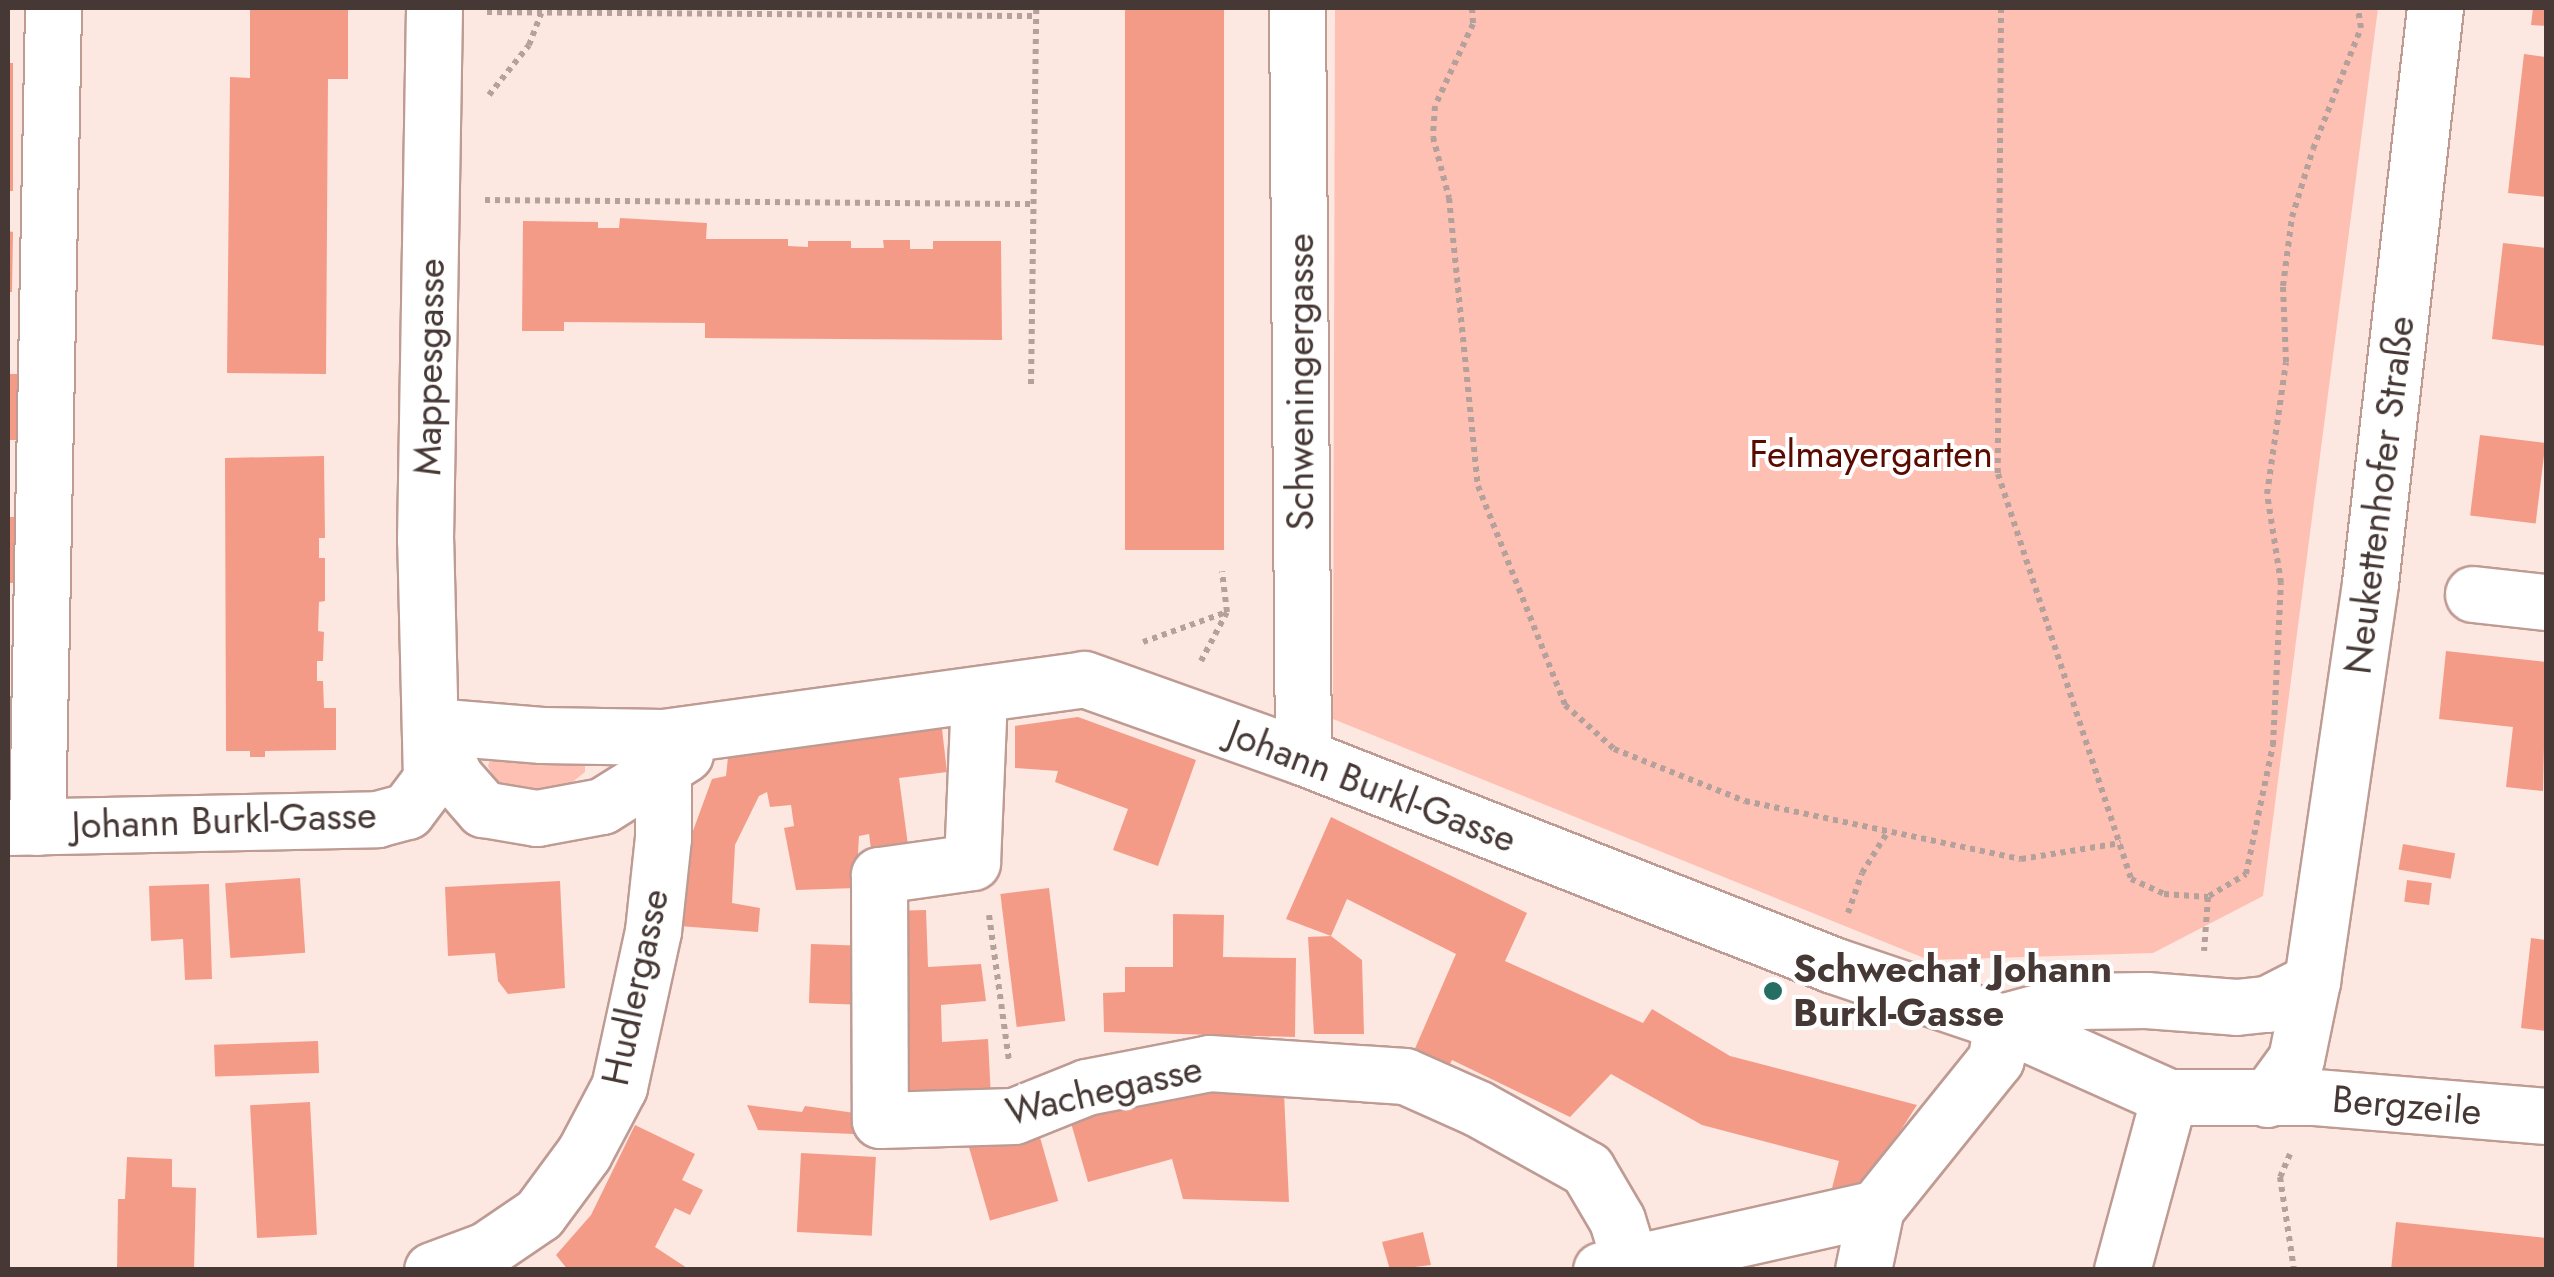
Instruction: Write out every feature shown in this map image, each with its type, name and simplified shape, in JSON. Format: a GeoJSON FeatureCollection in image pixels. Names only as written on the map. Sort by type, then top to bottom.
{"type":"FeatureCollection","features":[{"type":"Feature","properties":{"kind":"street"},"geometry":{"type":"LineString","coordinates":[[22,827],[53,8]]}},
{"type":"Feature","properties":{"kind":"street","name":"Schweningergasse"},"geometry":{"type":"LineString","coordinates":[[1297,8],[1303,757]]}},
{"type":"Feature","properties":{"kind":"street","name":"Neukettenhofer Straße"},"geometry":{"type":"LineString","coordinates":[[2291,1098],[2312,982],[2370,583],[2435,8]]}},
{"type":"Feature","properties":{"kind":"street","name":"Mappesgasse"},"geometry":{"type":"LineString","coordinates":[[432,726],[426,540],[455,10]]}},
{"type":"Feature","properties":{"kind":"street"},"geometry":{"type":"LineString","coordinates":[[2473,594],[2546,602]]}},
{"type":"Feature","properties":{"kind":"street","name":"Johann Burkl-Gasse"},"geometry":{"type":"LineString","coordinates":[[432,726],[443,754],[469,795],[483,809],[537,818],[602,806],[663,753],[723,729],[1084,679],[1303,757],[1833,965],[2001,1022],[2169,1098]]}},
{"type":"Feature","properties":{"kind":"street"},"geometry":{"type":"LineString","coordinates":[[972,862],[979,696]]}},
{"type":"Feature","properties":{"kind":"street","name":"Johann Burkl-Gasse"},"geometry":{"type":"LineString","coordinates":[[22,827],[376,819],[407,810],[431,779],[432,726]]}},
{"type":"Feature","properties":{"kind":"street","name":"Johann Burkl-Gasse"},"geometry":{"type":"LineString","coordinates":[[432,726],[542,735],[663,753]]}},
{"type":"Feature","properties":{"kind":"street","name":"Hudlergasse"},"geometry":{"type":"LineString","coordinates":[[432,1270],[486,1250],[540,1214],[584,1153],[619,1087],[653,931],[663,838],[663,753]]}},
{"type":"Feature","properties":{"kind":"street","name":"Wachegasse"},"geometry":{"type":"LineString","coordinates":[[972,862],[879,875],[880,1120],[1014,1116],[1086,1086],[1210,1062],[1405,1076],[1477,1108],[1588,1169],[1617,1220],[1615,1266]]}},
{"type":"Feature","properties":{"kind":"street"},"geometry":{"type":"LineString","coordinates":[[1862,1270],[1876,1208],[1996,1059],[2001,1022],[2079,1001],[2199,1003],[2236,1008],[2267,1004],[2312,982]]}},
{"type":"Feature","properties":{"kind":"street"},"geometry":{"type":"LineString","coordinates":[[2122,1270],[2169,1098],[2291,1098]]}},
{"type":"Feature","properties":{"kind":"street","name":"Bergzeile"},"geometry":{"type":"LineString","coordinates":[[2291,1098],[2546,1116]]}},
{"type":"Feature","properties":{"kind":"street"},"geometry":{"type":"LineString","coordinates":[[1615,1266],[1876,1208]]}},
{"type":"Feature","properties":{"kind":"path"},"geometry":{"type":"LineString","coordinates":[[1472,8],[1473,24],[1435,106],[1432,137],[1449,198],[1478,486],[1565,705],[1614,749],[1745,800],[2021,859],[2121,843]]}},
{"type":"Feature","properties":{"kind":"path"},"geometry":{"type":"LineString","coordinates":[[2001,8],[1998,474],[2132,879],[2164,894],[2208,896],[2246,874],[2273,745],[2280,583],[2267,494],[2286,362],[2283,286],[2292,216],[2313,148],[2361,28],[2358,8]]}},
{"type":"Feature","properties":{"kind":"path"},"geometry":{"type":"LineString","coordinates":[[455,10],[1036,12],[1031,384]]}},
{"type":"Feature","properties":{"kind":"path"},"geometry":{"type":"LineString","coordinates":[[473,96],[488,96],[506,79],[530,44],[541,12]]}},
{"type":"Feature","properties":{"kind":"path"},"geometry":{"type":"LineString","coordinates":[[478,200],[1034,204]]}},
{"type":"Feature","properties":{"kind":"path"},"geometry":{"type":"LineString","coordinates":[[1196,672],[1227,612],[1222,571]]}},
{"type":"Feature","properties":{"kind":"path"},"geometry":{"type":"LineString","coordinates":[[1139,643],[1227,612]]}},
{"type":"Feature","properties":{"kind":"path"},"geometry":{"type":"LineString","coordinates":[[1833,965],[1862,873],[1886,833]]}},
{"type":"Feature","properties":{"kind":"path"},"geometry":{"type":"LineString","coordinates":[[972,862],[988,905],[1014,1116]]}},
{"type":"Feature","properties":{"kind":"path"},"geometry":{"type":"LineString","coordinates":[[2199,1003],[2208,896]]}},
{"type":"Feature","properties":{"kind":"path"},"geometry":{"type":"LineString","coordinates":[[2291,1098],[2280,1177],[2294,1270]]}},
{"type":"Feature","properties":{"kind":"green space","name":"Felmayergarten"},"geometry":{"type":"Polygon","coordinates":[[[1335,8],[2378,8],[2263,896],[2153,953],[1929,960],[1333,719],[1335,8]]]}},
{"type":"Feature","properties":{"kind":"green space"},"geometry":{"type":"Polygon","coordinates":[[[502,754],[585,758],[585,772],[570,784],[540,792],[507,787],[495,780],[488,766],[490,759],[502,754]]]}},
{"type":"Feature","properties":{"kind":"building"},"geometry":{"type":"Polygon","coordinates":[[[250,8],[348,8],[348,79],[328,79],[326,374],[227,373],[230,77],[250,78],[250,8]]]}},
{"type":"Feature","properties":{"kind":"building"},"geometry":{"type":"Polygon","coordinates":[[[1125,8],[1224,8],[1224,550],[1125,550],[1125,8]]]}},
{"type":"Feature","properties":{"kind":"building"},"geometry":{"type":"Polygon","coordinates":[[[2533,8],[2546,8],[2546,26],[2531,25],[2533,8]]]}},
{"type":"Feature","properties":{"kind":"building"},"geometry":{"type":"Polygon","coordinates":[[[2524,54],[2546,57],[2546,197],[2508,193],[2524,54]]]}},
{"type":"Feature","properties":{"kind":"building"},"geometry":{"type":"Polygon","coordinates":[[[8,63],[13,63],[13,191],[8,191],[8,63]]]}},
{"type":"Feature","properties":{"kind":"building"},"geometry":{"type":"Polygon","coordinates":[[[620,218],[707,223],[706,239],[788,239],[788,246],[808,247],[808,241],[851,241],[851,248],[884,248],[883,240],[910,240],[910,249],[933,249],[933,241],[1001,241],[1002,340],[705,338],[705,323],[564,322],[564,331],[522,331],[523,221],[598,222],[598,228],[619,228],[620,218]]]}},
{"type":"Feature","properties":{"kind":"building"},"geometry":{"type":"Polygon","coordinates":[[[8,231],[13,232],[12,292],[8,292],[8,231]]]}},
{"type":"Feature","properties":{"kind":"building"},"geometry":{"type":"Polygon","coordinates":[[[2503,243],[2546,248],[2546,346],[2492,339],[2503,243]]]}},
{"type":"Feature","properties":{"kind":"building"},"geometry":{"type":"Polygon","coordinates":[[[8,374],[20,374],[20,440],[8,440],[8,374]]]}},
{"type":"Feature","properties":{"kind":"building"},"geometry":{"type":"Polygon","coordinates":[[[2480,435],[2546,443],[2536,523],[2470,515],[2480,435]]]}},
{"type":"Feature","properties":{"kind":"building"},"geometry":{"type":"Polygon","coordinates":[[[324,456],[325,538],[319,538],[319,558],[325,558],[325,601],[319,602],[318,631],[324,632],[323,661],[317,661],[317,681],[323,681],[324,708],[336,708],[336,750],[265,751],[265,757],[250,757],[250,751],[226,751],[225,458],[324,456]]]}},
{"type":"Feature","properties":{"kind":"building"},"geometry":{"type":"Polygon","coordinates":[[[8,517],[16,517],[16,583],[8,583],[8,517]]]}},
{"type":"Feature","properties":{"kind":"building"},"geometry":{"type":"Polygon","coordinates":[[[2446,651],[2546,662],[2543,791],[2506,787],[2513,727],[2439,719],[2446,651]]]}},
{"type":"Feature","properties":{"kind":"building"},"geometry":{"type":"Polygon","coordinates":[[[1078,717],[1196,760],[1158,866],[1113,850],[1128,809],[1055,782],[1058,771],[1015,768],[1015,726],[1078,717]]]}},
{"type":"Feature","properties":{"kind":"building"},"geometry":{"type":"Polygon","coordinates":[[[942,729],[947,772],[899,778],[908,845],[871,849],[869,834],[859,836],[856,888],[796,890],[784,828],[794,826],[791,805],[770,807],[767,792],[759,796],[735,845],[732,903],[760,908],[758,932],[679,926],[690,839],[712,779],[726,776],[728,757],[942,729]]]}},
{"type":"Feature","properties":{"kind":"building"},"geometry":{"type":"Polygon","coordinates":[[[1331,817],[1527,913],[1505,961],[1643,1023],[1652,1009],[1730,1056],[1917,1105],[1879,1164],[1858,1183],[1831,1192],[1839,1161],[1702,1125],[1611,1074],[1570,1117],[1452,1060],[1444,1076],[1410,1060],[1456,954],[1347,899],[1331,936],[1286,919],[1331,817]]]}},
{"type":"Feature","properties":{"kind":"building"},"geometry":{"type":"Polygon","coordinates":[[[2403,844],[2455,853],[2451,879],[2398,870],[2403,844]]]}},
{"type":"Feature","properties":{"kind":"building"},"geometry":{"type":"Polygon","coordinates":[[[300,878],[305,953],[230,958],[225,883],[300,878]]]}},
{"type":"Feature","properties":{"kind":"building"},"geometry":{"type":"Polygon","coordinates":[[[2407,880],[2432,883],[2429,905],[2404,902],[2407,880]]]}},
{"type":"Feature","properties":{"kind":"building"},"geometry":{"type":"Polygon","coordinates":[[[560,881],[565,988],[508,994],[498,981],[495,953],[448,956],[445,887],[560,881]]]}},
{"type":"Feature","properties":{"kind":"building"},"geometry":{"type":"Polygon","coordinates":[[[209,884],[212,979],[185,980],[183,939],[151,941],[149,886],[209,884]]]}},
{"type":"Feature","properties":{"kind":"building"},"geometry":{"type":"Polygon","coordinates":[[[1049,888],[1065,1021],[1017,1027],[1000,894],[1049,888]]]}},
{"type":"Feature","properties":{"kind":"building"},"geometry":{"type":"Polygon","coordinates":[[[926,910],[928,967],[981,964],[986,1001],[941,1005],[942,1042],[988,1039],[991,1098],[899,1103],[890,911],[926,910]]]}},
{"type":"Feature","properties":{"kind":"building"},"geometry":{"type":"Polygon","coordinates":[[[1173,914],[1224,915],[1223,957],[1296,958],[1295,1037],[1104,1032],[1103,993],[1125,992],[1125,967],[1173,967],[1173,914]]]}},
{"type":"Feature","properties":{"kind":"building"},"geometry":{"type":"Polygon","coordinates":[[[1331,936],[1362,960],[1364,1034],[1314,1034],[1308,937],[1331,936]]]}},
{"type":"Feature","properties":{"kind":"building"},"geometry":{"type":"Polygon","coordinates":[[[2531,938],[2546,940],[2546,1031],[2521,1028],[2531,938]]]}},
{"type":"Feature","properties":{"kind":"building"},"geometry":{"type":"Polygon","coordinates":[[[811,944],[861,946],[859,1005],[809,1003],[811,944]]]}},
{"type":"Feature","properties":{"kind":"building"},"geometry":{"type":"Polygon","coordinates":[[[318,1041],[319,1073],[215,1077],[214,1045],[318,1041]]]}},
{"type":"Feature","properties":{"kind":"building"},"geometry":{"type":"Polygon","coordinates":[[[1154,1092],[1284,1093],[1289,1202],[1183,1199],[1172,1159],[1088,1182],[1069,1116],[1154,1092]]]}},
{"type":"Feature","properties":{"kind":"building"},"geometry":{"type":"Polygon","coordinates":[[[310,1102],[317,1235],[257,1238],[250,1105],[310,1102]]]}},
{"type":"Feature","properties":{"kind":"building"},"geometry":{"type":"Polygon","coordinates":[[[747,1105],[802,1112],[805,1106],[855,1113],[854,1134],[758,1130],[747,1105]]]}},
{"type":"Feature","properties":{"kind":"building"},"geometry":{"type":"Polygon","coordinates":[[[635,1125],[695,1154],[682,1180],[703,1190],[690,1215],[675,1208],[655,1247],[690,1270],[568,1270],[556,1255],[591,1215],[635,1125]]]}},
{"type":"Feature","properties":{"kind":"building"},"geometry":{"type":"Polygon","coordinates":[[[1037,1127],[1058,1201],[990,1221],[969,1147],[1037,1127]]]}},
{"type":"Feature","properties":{"kind":"building"},"geometry":{"type":"Polygon","coordinates":[[[801,1153],[876,1157],[872,1236],[797,1232],[801,1153]]]}},
{"type":"Feature","properties":{"kind":"building"},"geometry":{"type":"Polygon","coordinates":[[[127,1157],[172,1159],[172,1187],[196,1188],[194,1270],[117,1270],[118,1199],[125,1199],[127,1157]]]}},
{"type":"Feature","properties":{"kind":"building"},"geometry":{"type":"Polygon","coordinates":[[[2396,1222],[2546,1238],[2546,1270],[2391,1270],[2396,1222]]]}},
{"type":"Feature","properties":{"kind":"building"},"geometry":{"type":"Polygon","coordinates":[[[1423,1232],[1431,1265],[1390,1270],[1382,1242],[1423,1232]]]}},
{"type":"Feature","properties":{"kind":"place","name":"Schwechat Johann Burkl-Gasse"},"geometry":{"type":"Point","coordinates":[1773,991]}}]}
